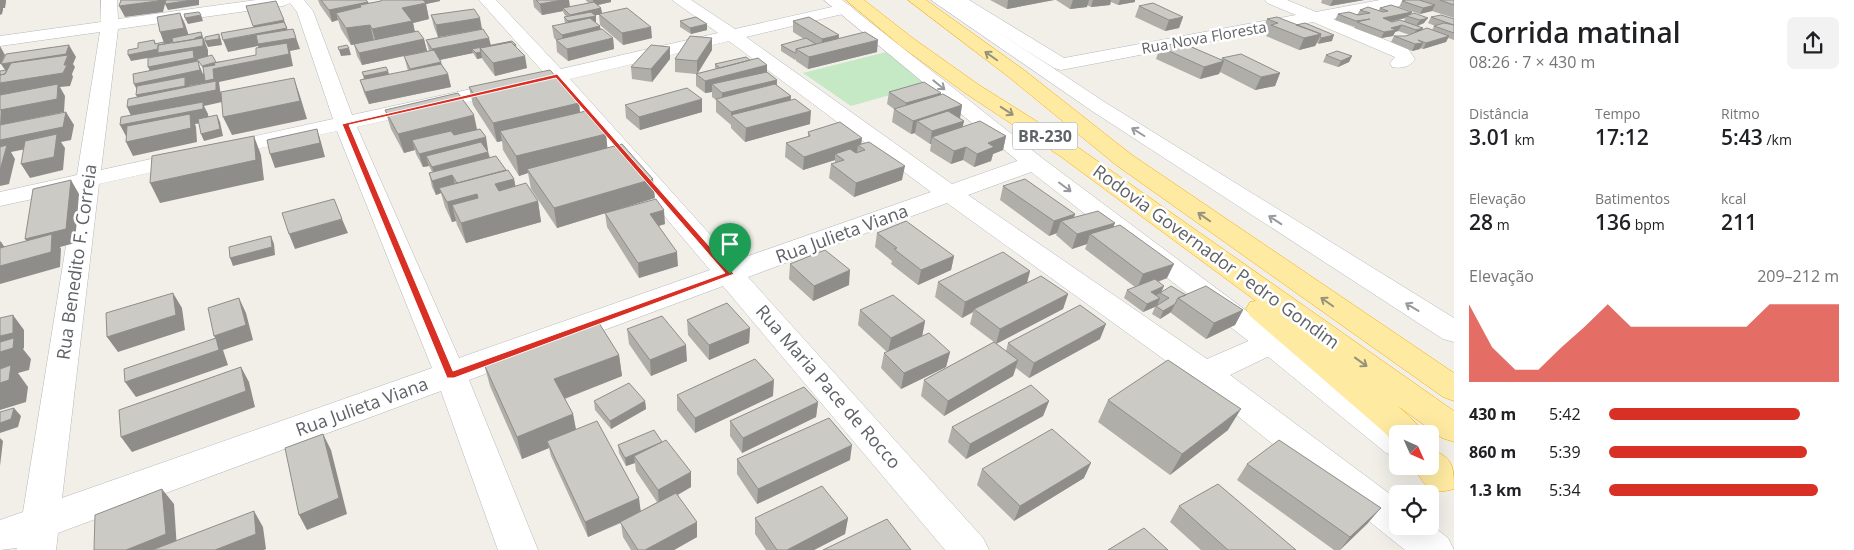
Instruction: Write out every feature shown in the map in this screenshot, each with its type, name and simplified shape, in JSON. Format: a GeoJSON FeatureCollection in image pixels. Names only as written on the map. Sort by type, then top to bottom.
{"type":"FeatureCollection","features":[{"type":"Feature","properties":{"kind":"highway","name":"Rodovia Governador Pedro Gondim"},"geometry":{"type":"LineString","coordinates":[[916,0],[1017,74],[1124,160],[1454,389]]}},
{"type":"Feature","properties":{"kind":"highway","name":"Rodovia Governador Pedro Gondim"},"geometry":{"type":"LineString","coordinates":[[844,3],[908,42],[972,89],[1068,151],[1454,429]]}},
{"type":"Feature","properties":{"kind":"highway"},"geometry":{"type":"LineString","coordinates":[[1237,272],[1248,294],[1260,308],[1398,425]]}},
{"type":"Feature","properties":{"kind":"street"},"geometry":{"type":"LineString","coordinates":[[0,41],[109,13],[290,0]]}},
{"type":"Feature","properties":{"kind":"street"},"geometry":{"type":"LineString","coordinates":[[296,0],[305,11],[345,124],[451,376],[518,550]]}},
{"type":"Feature","properties":{"kind":"street","name":"Rua Maria Pace de Rocco"},"geometry":{"type":"LineString","coordinates":[[487,0],[557,76],[969,550]]}},
{"type":"Feature","properties":{"kind":"street"},"geometry":{"type":"LineString","coordinates":[[680,0],[732,35],[951,195],[1205,374],[1389,515]]}},
{"type":"Feature","properties":{"kind":"street"},"geometry":{"type":"LineString","coordinates":[[939,0],[1099,107],[1454,332]]}},
{"type":"Feature","properties":{"kind":"street","name":"Rua Nova Floresta"},"geometry":{"type":"LineString","coordinates":[[958,0],[1061,64],[1406,0]]}},
{"type":"Feature","properties":{"kind":"street"},"geometry":{"type":"LineString","coordinates":[[1273,0],[1402,53],[1406,59],[1398,63]]}},
{"type":"Feature","properties":{"kind":"street"},"geometry":{"type":"LineString","coordinates":[[0,199],[557,76],[732,35],[844,3],[1034,163],[1271,343],[1389,436]]}},
{"type":"Feature","properties":{"kind":"street","name":"Rua Benedito F. Correia"},"geometry":{"type":"LineString","coordinates":[[38,536],[89,180],[109,13]]}},
{"type":"Feature","properties":{"kind":"street","name":"Rua Julieta Viana"},"geometry":{"type":"LineString","coordinates":[[0,537],[38,536],[451,376],[951,195],[1034,163]]}},
{"type":"Feature","properties":{"kind":"street"},"geometry":{"type":"LineString","coordinates":[[1205,374],[1271,343]]}},
{"type":"Feature","properties":{"kind":"street"},"geometry":{"type":"LineString","coordinates":[[1415,535],[1434,550]]}},
{"type":"Feature","properties":{"kind":"green space"},"geometry":{"type":"Polygon","coordinates":[[[886,52],[932,83],[851,106],[803,73],[886,52]]]}},
{"type":"Feature","properties":{"kind":"building"},"geometry":{"type":"Polygon","coordinates":[[[121,0],[158,0],[158,1],[119,6],[121,0]]]}},
{"type":"Feature","properties":{"kind":"building"},"geometry":{"type":"Polygon","coordinates":[[[166,0],[192,0],[165,4],[166,0]]]}},
{"type":"Feature","properties":{"kind":"building"},"geometry":{"type":"Polygon","coordinates":[[[321,0],[366,0],[368,2],[329,10],[321,0]]]}},
{"type":"Feature","properties":{"kind":"building"},"geometry":{"type":"Polygon","coordinates":[[[381,0],[423,0],[426,3],[402,8],[412,21],[372,29],[370,25],[346,28],[336,13],[361,7],[360,5],[381,0]]]}},
{"type":"Feature","properties":{"kind":"building"},"geometry":{"type":"Polygon","coordinates":[[[536,0],[562,0],[540,4],[536,0]]]}},
{"type":"Feature","properties":{"kind":"building"},"geometry":{"type":"Polygon","coordinates":[[[1419,0],[1435,5],[1423,8],[1402,1],[1419,0]]]}},
{"type":"Feature","properties":{"kind":"building"},"geometry":{"type":"Polygon","coordinates":[[[1440,0],[1454,0],[1454,5],[1440,0]]]}},
{"type":"Feature","properties":{"kind":"building"},"geometry":{"type":"Polygon","coordinates":[[[276,1],[284,20],[253,26],[246,6],[276,1]]]}},
{"type":"Feature","properties":{"kind":"building"},"geometry":{"type":"Polygon","coordinates":[[[594,2],[601,8],[570,15],[563,8],[594,2]]]}},
{"type":"Feature","properties":{"kind":"building"},"geometry":{"type":"Polygon","coordinates":[[[1153,3],[1183,17],[1169,20],[1139,6],[1153,3]]]}},
{"type":"Feature","properties":{"kind":"building"},"geometry":{"type":"Polygon","coordinates":[[[1391,5],[1412,12],[1383,18],[1392,22],[1400,20],[1423,28],[1416,30],[1402,25],[1391,28],[1396,30],[1384,32],[1357,22],[1370,19],[1356,21],[1338,14],[1349,12],[1358,15],[1370,13],[1360,10],[1368,7],[1383,12],[1388,11],[1380,8],[1391,5]]]}},
{"type":"Feature","properties":{"kind":"building"},"geometry":{"type":"Polygon","coordinates":[[[627,8],[651,27],[622,33],[599,14],[627,8]]]}},
{"type":"Feature","properties":{"kind":"building"},"geometry":{"type":"Polygon","coordinates":[[[474,9],[480,18],[436,25],[431,15],[474,9]]]}},
{"type":"Feature","properties":{"kind":"building"},"geometry":{"type":"Polygon","coordinates":[[[199,12],[201,15],[185,18],[184,14],[199,12]]]}},
{"type":"Feature","properties":{"kind":"building"},"geometry":{"type":"Polygon","coordinates":[[[591,12],[596,16],[568,21],[564,17],[591,12]]]}},
{"type":"Feature","properties":{"kind":"building"},"geometry":{"type":"Polygon","coordinates":[[[180,13],[184,28],[160,32],[157,17],[180,13]]]}},
{"type":"Feature","properties":{"kind":"building"},"geometry":{"type":"Polygon","coordinates":[[[1414,13],[1428,18],[1420,20],[1406,16],[1414,13]]]}},
{"type":"Feature","properties":{"kind":"building"},"geometry":{"type":"Polygon","coordinates":[[[1441,15],[1454,19],[1454,25],[1431,17],[1441,15]]]}},
{"type":"Feature","properties":{"kind":"building"},"geometry":{"type":"Polygon","coordinates":[[[696,17],[707,24],[690,28],[680,21],[696,17]]]}},
{"type":"Feature","properties":{"kind":"building"},"geometry":{"type":"Polygon","coordinates":[[[809,17],[839,35],[822,39],[793,21],[809,17]]]}},
{"type":"Feature","properties":{"kind":"building"},"geometry":{"type":"Polygon","coordinates":[[[1277,17],[1321,34],[1304,38],[1271,25],[1278,23],[1267,19],[1277,17]]]}},
{"type":"Feature","properties":{"kind":"building"},"geometry":{"type":"Polygon","coordinates":[[[590,18],[600,26],[562,35],[552,26],[590,18]]]}},
{"type":"Feature","properties":{"kind":"building"},"geometry":{"type":"Polygon","coordinates":[[[284,22],[287,28],[223,40],[221,33],[284,22]]]}},
{"type":"Feature","properties":{"kind":"building"},"geometry":{"type":"Polygon","coordinates":[[[1305,23],[1334,35],[1321,38],[1321,34],[1296,25],[1305,23]]]}},
{"type":"Feature","properties":{"kind":"building"},"geometry":{"type":"Polygon","coordinates":[[[1444,23],[1454,25],[1454,33],[1434,26],[1444,23]]]}},
{"type":"Feature","properties":{"kind":"building"},"geometry":{"type":"Polygon","coordinates":[[[1427,28],[1449,36],[1426,43],[1418,40],[1423,43],[1415,44],[1394,36],[1406,36],[1427,28]]]}},
{"type":"Feature","properties":{"kind":"building"},"geometry":{"type":"Polygon","coordinates":[[[293,29],[296,38],[258,44],[256,35],[293,29]]]}},
{"type":"Feature","properties":{"kind":"building"},"geometry":{"type":"Polygon","coordinates":[[[483,29],[489,38],[432,49],[426,40],[483,29]]]}},
{"type":"Feature","properties":{"kind":"building"},"geometry":{"type":"Polygon","coordinates":[[[602,29],[613,38],[567,49],[556,40],[602,29]]]}},
{"type":"Feature","properties":{"kind":"building"},"geometry":{"type":"Polygon","coordinates":[[[418,31],[424,39],[359,53],[354,44],[418,31]]]}},
{"type":"Feature","properties":{"kind":"building"},"geometry":{"type":"Polygon","coordinates":[[[201,32],[202,36],[195,39],[173,43],[172,38],[201,32]]]}},
{"type":"Feature","properties":{"kind":"building"},"geometry":{"type":"Polygon","coordinates":[[[865,32],[878,40],[809,57],[796,49],[865,32]]]}},
{"type":"Feature","properties":{"kind":"building"},"geometry":{"type":"Polygon","coordinates":[[[219,34],[219,39],[205,41],[205,37],[219,34]]]}},
{"type":"Feature","properties":{"kind":"building"},"geometry":{"type":"Polygon","coordinates":[[[690,36],[712,38],[697,61],[675,59],[690,36]]]}},
{"type":"Feature","properties":{"kind":"building"},"geometry":{"type":"Polygon","coordinates":[[[203,38],[203,46],[158,53],[158,45],[203,38]]]}},
{"type":"Feature","properties":{"kind":"building"},"geometry":{"type":"Polygon","coordinates":[[[806,38],[816,44],[796,49],[796,53],[781,45],[806,38]]]}},
{"type":"Feature","properties":{"kind":"building"},"geometry":{"type":"Polygon","coordinates":[[[154,40],[155,44],[164,42],[165,44],[158,45],[158,49],[128,55],[128,50],[138,48],[138,43],[154,40]]]}},
{"type":"Feature","properties":{"kind":"building"},"geometry":{"type":"Polygon","coordinates":[[[512,41],[516,45],[511,42],[480,48],[481,52],[476,53],[472,49],[512,41]]]}},
{"type":"Feature","properties":{"kind":"building"},"geometry":{"type":"Polygon","coordinates":[[[511,42],[525,56],[493,63],[480,48],[511,42]]]}},
{"type":"Feature","properties":{"kind":"building"},"geometry":{"type":"Polygon","coordinates":[[[1180,42],[1224,61],[1204,67],[1160,47],[1180,42]]]}},
{"type":"Feature","properties":{"kind":"building"},"geometry":{"type":"Polygon","coordinates":[[[287,43],[289,54],[213,69],[214,79],[205,81],[203,67],[256,55],[256,48],[287,43]]]}},
{"type":"Feature","properties":{"kind":"building"},"geometry":{"type":"Polygon","coordinates":[[[69,45],[66,54],[1,64],[6,54],[69,45]]]}},
{"type":"Feature","properties":{"kind":"building"},"geometry":{"type":"Polygon","coordinates":[[[347,45],[349,48],[339,50],[338,47],[347,45]]]}},
{"type":"Feature","properties":{"kind":"building"},"geometry":{"type":"Polygon","coordinates":[[[651,45],[670,47],[651,69],[631,67],[651,45]]]}},
{"type":"Feature","properties":{"kind":"building"},"geometry":{"type":"Polygon","coordinates":[[[193,50],[194,58],[148,67],[148,58],[193,50]]]}},
{"type":"Feature","properties":{"kind":"building"},"geometry":{"type":"Polygon","coordinates":[[[434,50],[441,62],[410,69],[404,56],[434,50]]]}},
{"type":"Feature","properties":{"kind":"building"},"geometry":{"type":"Polygon","coordinates":[[[1337,51],[1352,56],[1341,61],[1326,55],[1337,51]]]}},
{"type":"Feature","properties":{"kind":"building"},"geometry":{"type":"Polygon","coordinates":[[[1241,54],[1280,73],[1261,77],[1222,58],[1241,54]]]}},
{"type":"Feature","properties":{"kind":"building"},"geometry":{"type":"Polygon","coordinates":[[[68,55],[64,65],[67,65],[63,73],[0,83],[0,75],[5,74],[11,63],[68,55]]]}},
{"type":"Feature","properties":{"kind":"building"},"geometry":{"type":"Polygon","coordinates":[[[212,55],[216,62],[202,66],[197,59],[212,55]]]}},
{"type":"Feature","properties":{"kind":"building"},"geometry":{"type":"Polygon","coordinates":[[[746,57],[750,60],[720,68],[715,64],[746,57]]]}},
{"type":"Feature","properties":{"kind":"building"},"geometry":{"type":"Polygon","coordinates":[[[758,58],[767,65],[705,81],[696,74],[758,58]]]}},
{"type":"Feature","properties":{"kind":"building"},"geometry":{"type":"Polygon","coordinates":[[[198,61],[200,70],[134,84],[133,74],[198,61]]]}},
{"type":"Feature","properties":{"kind":"building"},"geometry":{"type":"Polygon","coordinates":[[[441,64],[448,74],[365,92],[360,80],[441,64]]]}},
{"type":"Feature","properties":{"kind":"building"},"geometry":{"type":"Polygon","coordinates":[[[386,67],[388,71],[364,76],[362,72],[386,67]]]}},
{"type":"Feature","properties":{"kind":"building"},"geometry":{"type":"Polygon","coordinates":[[[7,70],[5,74],[0,75],[0,71],[7,70]]]}},
{"type":"Feature","properties":{"kind":"building"},"geometry":{"type":"Polygon","coordinates":[[[550,70],[579,103],[493,123],[469,87],[550,70]]]}},
{"type":"Feature","properties":{"kind":"building"},"geometry":{"type":"Polygon","coordinates":[[[767,72],[777,80],[722,93],[712,84],[767,72]]]}},
{"type":"Feature","properties":{"kind":"building"},"geometry":{"type":"Polygon","coordinates":[[[185,77],[185,86],[136,95],[137,86],[185,77]]]}},
{"type":"Feature","properties":{"kind":"building"},"geometry":{"type":"Polygon","coordinates":[[[294,78],[300,101],[223,117],[221,92],[294,78]]]}},
{"type":"Feature","properties":{"kind":"building"},"geometry":{"type":"Polygon","coordinates":[[[216,81],[216,90],[127,107],[128,99],[216,81]]]}},
{"type":"Feature","properties":{"kind":"building"},"geometry":{"type":"Polygon","coordinates":[[[924,82],[941,93],[906,103],[889,92],[924,82]]]}},
{"type":"Feature","properties":{"kind":"building"},"geometry":{"type":"Polygon","coordinates":[[[58,84],[57,99],[0,110],[0,95],[58,84]]]}},
{"type":"Feature","properties":{"kind":"building"},"geometry":{"type":"Polygon","coordinates":[[[775,84],[791,96],[731,112],[716,99],[775,84]]]}},
{"type":"Feature","properties":{"kind":"building"},"geometry":{"type":"Polygon","coordinates":[[[687,88],[702,99],[639,117],[625,105],[687,88]]]}},
{"type":"Feature","properties":{"kind":"building"},"geometry":{"type":"Polygon","coordinates":[[[458,93],[474,115],[398,134],[385,110],[458,93]]]}},
{"type":"Feature","properties":{"kind":"building"},"geometry":{"type":"Polygon","coordinates":[[[943,94],[962,105],[913,121],[894,109],[943,94]]]}},
{"type":"Feature","properties":{"kind":"building"},"geometry":{"type":"Polygon","coordinates":[[[795,99],[811,111],[746,128],[731,115],[795,99]]]}},
{"type":"Feature","properties":{"kind":"building"},"geometry":{"type":"Polygon","coordinates":[[[203,102],[203,109],[120,125],[121,117],[203,102]]]}},
{"type":"Feature","properties":{"kind":"building"},"geometry":{"type":"Polygon","coordinates":[[[586,111],[606,134],[516,156],[500,131],[586,111]]]}},
{"type":"Feature","properties":{"kind":"building"},"geometry":{"type":"Polygon","coordinates":[[[948,111],[964,121],[932,131],[917,121],[948,111]]]}},
{"type":"Feature","properties":{"kind":"building"},"geometry":{"type":"Polygon","coordinates":[[[66,112],[63,127],[0,140],[0,125],[66,112]]]}},
{"type":"Feature","properties":{"kind":"building"},"geometry":{"type":"Polygon","coordinates":[[[190,114],[191,128],[126,142],[127,126],[190,114]]]}},
{"type":"Feature","properties":{"kind":"building"},"geometry":{"type":"Polygon","coordinates":[[[217,115],[220,129],[201,134],[198,119],[217,115]]]}},
{"type":"Feature","properties":{"kind":"building"},"geometry":{"type":"Polygon","coordinates":[[[980,121],[1006,136],[988,143],[994,147],[977,154],[966,147],[954,151],[932,137],[980,121]]]}},
{"type":"Feature","properties":{"kind":"building"},"geometry":{"type":"Polygon","coordinates":[[[840,122],[862,138],[804,157],[786,143],[810,136],[808,132],[840,122]]]}},
{"type":"Feature","properties":{"kind":"building"},"geometry":{"type":"Polygon","coordinates":[[[317,129],[320,143],[270,154],[267,140],[317,129]]]}},
{"type":"Feature","properties":{"kind":"building"},"geometry":{"type":"Polygon","coordinates":[[[480,129],[486,137],[419,154],[412,140],[451,131],[454,135],[480,129]]]}},
{"type":"Feature","properties":{"kind":"building"},"geometry":{"type":"Polygon","coordinates":[[[57,134],[54,157],[21,164],[25,141],[57,134]]]}},
{"type":"Feature","properties":{"kind":"building"},"geometry":{"type":"Polygon","coordinates":[[[254,136],[256,160],[150,183],[152,156],[254,136]]]}},
{"type":"Feature","properties":{"kind":"building"},"geometry":{"type":"Polygon","coordinates":[[[481,142],[488,152],[432,167],[426,156],[481,142]]]}},
{"type":"Feature","properties":{"kind":"building"},"geometry":{"type":"Polygon","coordinates":[[[869,142],[905,166],[856,183],[831,164],[844,160],[835,154],[850,149],[856,153],[865,150],[858,145],[869,142]]]}},
{"type":"Feature","properties":{"kind":"building"},"geometry":{"type":"Polygon","coordinates":[[[622,144],[653,179],[554,208],[527,169],[622,144]]]}},
{"type":"Feature","properties":{"kind":"building"},"geometry":{"type":"Polygon","coordinates":[[[7,145],[0,170],[0,147],[7,145]]]}},
{"type":"Feature","properties":{"kind":"building"},"geometry":{"type":"Polygon","coordinates":[[[496,156],[506,170],[457,183],[452,175],[432,181],[429,173],[496,156]]]}},
{"type":"Feature","properties":{"kind":"building"},"geometry":{"type":"Polygon","coordinates":[[[508,170],[514,179],[495,184],[499,191],[526,183],[538,201],[461,223],[452,205],[478,198],[477,194],[447,202],[439,188],[508,170]]]}},
{"type":"Feature","properties":{"kind":"building"},"geometry":{"type":"Polygon","coordinates":[[[1025,179],[1075,214],[1054,221],[1003,186],[1025,179]]]}},
{"type":"Feature","properties":{"kind":"building"},"geometry":{"type":"Polygon","coordinates":[[[71,180],[66,229],[25,239],[33,189],[71,180]]]}},
{"type":"Feature","properties":{"kind":"building"},"geometry":{"type":"Polygon","coordinates":[[[334,199],[342,219],[289,234],[282,213],[334,199]]]}},
{"type":"Feature","properties":{"kind":"building"},"geometry":{"type":"Polygon","coordinates":[[[656,199],[664,210],[650,214],[677,252],[638,263],[605,213],[656,199]]]}},
{"type":"Feature","properties":{"kind":"building"},"geometry":{"type":"Polygon","coordinates":[[[1098,211],[1115,223],[1077,234],[1061,221],[1098,211]]]}},
{"type":"Feature","properties":{"kind":"building"},"geometry":{"type":"Polygon","coordinates":[[[906,221],[954,256],[921,270],[877,233],[906,221]]]}},
{"type":"Feature","properties":{"kind":"building"},"geometry":{"type":"Polygon","coordinates":[[[1120,225],[1174,264],[1143,274],[1090,234],[1120,225]]]}},
{"type":"Feature","properties":{"kind":"building"},"geometry":{"type":"Polygon","coordinates":[[[52,234],[51,252],[0,266],[0,248],[52,234]]]}},
{"type":"Feature","properties":{"kind":"building"},"geometry":{"type":"Polygon","coordinates":[[[271,236],[272,247],[230,258],[229,247],[271,236]]]}},
{"type":"Feature","properties":{"kind":"building"},"geometry":{"type":"Polygon","coordinates":[[[825,250],[850,270],[814,286],[790,264],[825,250]]]}},
{"type":"Feature","properties":{"kind":"building"},"geometry":{"type":"Polygon","coordinates":[[[1003,252],[1030,271],[965,302],[938,282],[1003,252]]]}},
{"type":"Feature","properties":{"kind":"building"},"geometry":{"type":"Polygon","coordinates":[[[1041,276],[1068,294],[1000,329],[974,309],[1041,276]]]}},
{"type":"Feature","properties":{"kind":"building"},"geometry":{"type":"Polygon","coordinates":[[[1155,279],[1164,286],[1151,292],[1160,298],[1147,304],[1127,290],[1155,279]]]}},
{"type":"Feature","properties":{"kind":"building"},"geometry":{"type":"Polygon","coordinates":[[[1171,286],[1186,295],[1178,298],[1175,304],[1163,311],[1156,306],[1169,298],[1160,293],[1171,286]]]}},
{"type":"Feature","properties":{"kind":"building"},"geometry":{"type":"Polygon","coordinates":[[[1206,286],[1243,310],[1214,323],[1178,298],[1206,286]]]}},
{"type":"Feature","properties":{"kind":"building"},"geometry":{"type":"Polygon","coordinates":[[[173,293],[176,315],[107,337],[106,313],[173,293]]]}},
{"type":"Feature","properties":{"kind":"building"},"geometry":{"type":"Polygon","coordinates":[[[893,295],[925,321],[891,338],[860,310],[893,295]]]}},
{"type":"Feature","properties":{"kind":"building"},"geometry":{"type":"Polygon","coordinates":[[[239,298],[246,325],[214,336],[208,308],[239,298]]]}},
{"type":"Feature","properties":{"kind":"building"},"geometry":{"type":"Polygon","coordinates":[[[727,303],[750,328],[709,345],[687,320],[727,303]]]}},
{"type":"Feature","properties":{"kind":"building"},"geometry":{"type":"Polygon","coordinates":[[[1080,305],[1106,324],[1034,363],[1008,343],[1080,305]]]}},
{"type":"Feature","properties":{"kind":"building"},"geometry":{"type":"Polygon","coordinates":[[[13,315],[13,333],[0,336],[0,318],[13,315]]]}},
{"type":"Feature","properties":{"kind":"building"},"geometry":{"type":"Polygon","coordinates":[[[662,316],[686,345],[650,360],[627,329],[662,316]]]}},
{"type":"Feature","properties":{"kind":"building"},"geometry":{"type":"Polygon","coordinates":[[[599,323],[619,355],[554,379],[573,414],[517,437],[484,364],[599,323]]]}},
{"type":"Feature","properties":{"kind":"building"},"geometry":{"type":"Polygon","coordinates":[[[929,333],[950,352],[904,373],[884,353],[929,333]]]}},
{"type":"Feature","properties":{"kind":"building"},"geometry":{"type":"Polygon","coordinates":[[[14,338],[13,348],[0,352],[0,342],[14,338]]]}},
{"type":"Feature","properties":{"kind":"building"},"geometry":{"type":"Polygon","coordinates":[[[216,338],[219,350],[125,382],[124,369],[216,338]]]}},
{"type":"Feature","properties":{"kind":"building"},"geometry":{"type":"Polygon","coordinates":[[[994,342],[1018,360],[948,401],[924,380],[994,342]]]}},
{"type":"Feature","properties":{"kind":"building"},"geometry":{"type":"Polygon","coordinates":[[[755,359],[774,380],[695,418],[677,395],[755,359]]]}},
{"type":"Feature","properties":{"kind":"building"},"geometry":{"type":"Polygon","coordinates":[[[1168,360],[1241,409],[1182,454],[1108,400],[1168,360]]]}},
{"type":"Feature","properties":{"kind":"building"},"geometry":{"type":"Polygon","coordinates":[[[11,365],[9,380],[0,383],[0,369],[11,365]]]}},
{"type":"Feature","properties":{"kind":"building"},"geometry":{"type":"Polygon","coordinates":[[[241,367],[246,391],[121,437],[119,410],[241,367]]]}},
{"type":"Feature","properties":{"kind":"building"},"geometry":{"type":"Polygon","coordinates":[[[629,383],[645,401],[610,421],[594,401],[629,383]]]}},
{"type":"Feature","properties":{"kind":"building"},"geometry":{"type":"Polygon","coordinates":[[[1031,385],[1049,401],[970,444],[952,427],[1031,385]]]}},
{"type":"Feature","properties":{"kind":"building"},"geometry":{"type":"Polygon","coordinates":[[[804,387],[818,402],[743,438],[730,421],[804,387]]]}},
{"type":"Feature","properties":{"kind":"building"},"geometry":{"type":"Polygon","coordinates":[[[14,408],[11,419],[0,423],[0,412],[14,408]]]}},
{"type":"Feature","properties":{"kind":"building"},"geometry":{"type":"Polygon","coordinates":[[[829,418],[852,445],[758,489],[737,459],[829,418]]]}},
{"type":"Feature","properties":{"kind":"building"},"geometry":{"type":"Polygon","coordinates":[[[597,421],[639,498],[585,522],[547,441],[597,421]]]}},
{"type":"Feature","properties":{"kind":"building"},"geometry":{"type":"Polygon","coordinates":[[[1052,429],[1091,463],[1020,506],[982,469],[1052,429]]]}},
{"type":"Feature","properties":{"kind":"building"},"geometry":{"type":"Polygon","coordinates":[[[654,430],[662,442],[625,458],[618,445],[654,430]]]}},
{"type":"Feature","properties":{"kind":"building"},"geometry":{"type":"Polygon","coordinates":[[[323,434],[339,498],[299,515],[285,448],[323,434]]]}},
{"type":"Feature","properties":{"kind":"building"},"geometry":{"type":"Polygon","coordinates":[[[666,440],[691,472],[658,490],[634,456],[666,440]]]}},
{"type":"Feature","properties":{"kind":"building"},"geometry":{"type":"Polygon","coordinates":[[[1279,440],[1381,508],[1350,537],[1247,464],[1279,440]]]}},
{"type":"Feature","properties":{"kind":"building"},"geometry":{"type":"Polygon","coordinates":[[[1218,484],[1296,550],[1228,550],[1179,506],[1218,484]]]}},
{"type":"Feature","properties":{"kind":"building"},"geometry":{"type":"Polygon","coordinates":[[[822,486],[848,518],[787,550],[777,550],[755,518],[822,486]]]}},
{"type":"Feature","properties":{"kind":"building"},"geometry":{"type":"Polygon","coordinates":[[[162,489],[166,534],[126,550],[94,550],[95,515],[162,489]]]}},
{"type":"Feature","properties":{"kind":"building"},"geometry":{"type":"Polygon","coordinates":[[[676,493],[697,522],[645,550],[638,550],[620,522],[676,493]]]}},
{"type":"Feature","properties":{"kind":"building"},"geometry":{"type":"Polygon","coordinates":[[[254,511],[256,534],[215,550],[152,550],[254,511]]]}},
{"type":"Feature","properties":{"kind":"building"},"geometry":{"type":"Polygon","coordinates":[[[887,519],[911,550],[823,550],[887,519]]]}},
{"type":"Feature","properties":{"kind":"building"},"geometry":{"type":"Polygon","coordinates":[[[1144,528],[1168,550],[1108,550],[1144,528]]]}},
{"type":"Feature","properties":{"kind":"route"},"geometry":{"type":"LineString","coordinates":[[557,76],[730,274],[451,376],[345,124],[557,76]]}}]}
